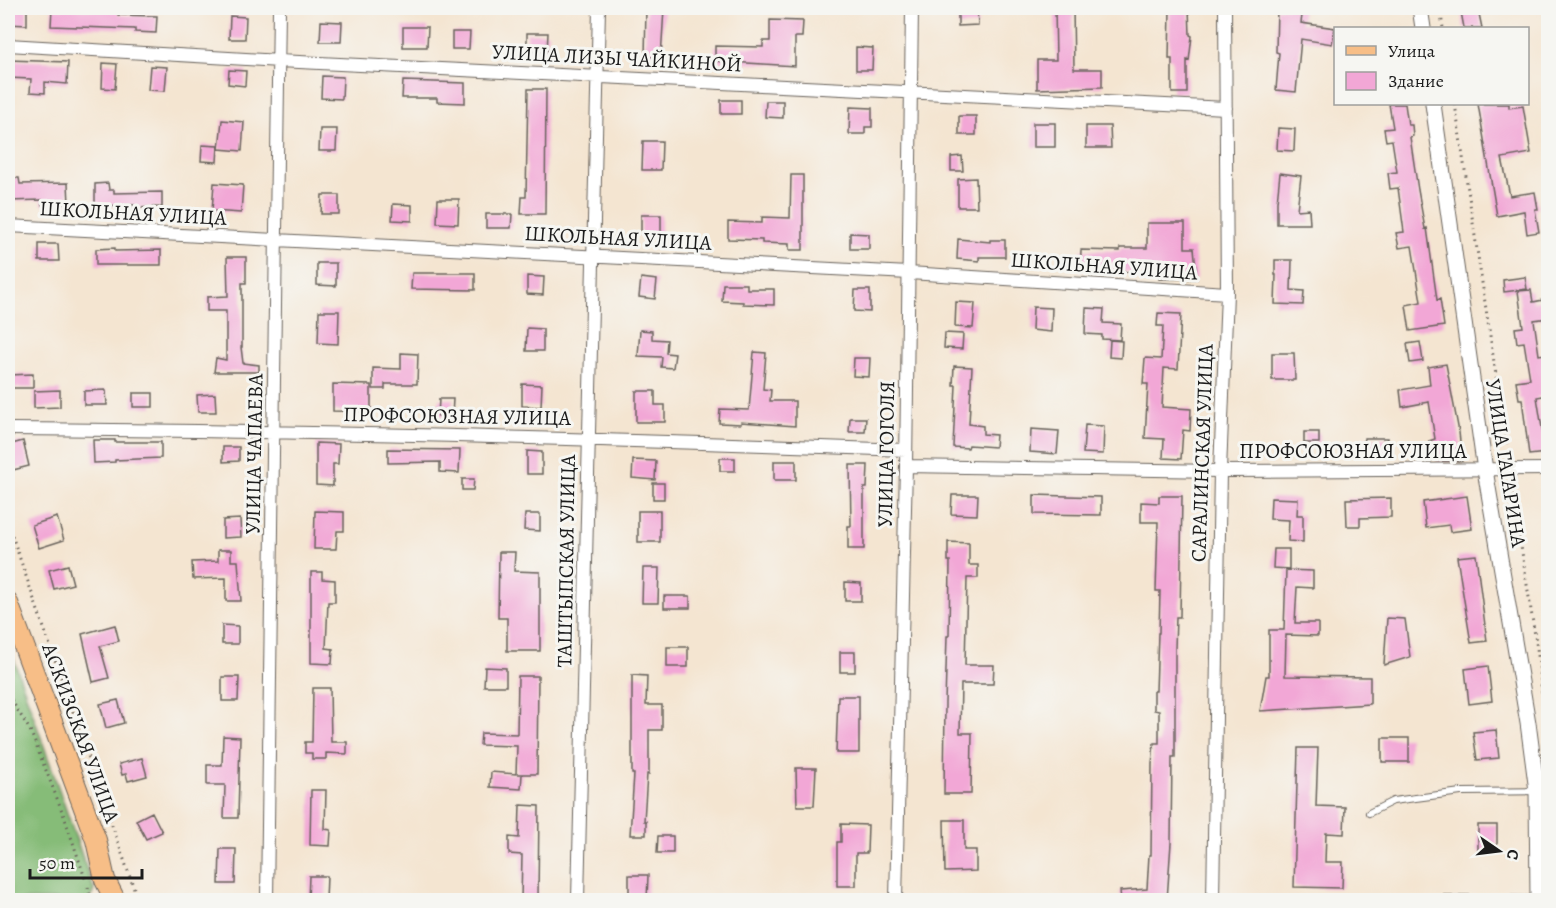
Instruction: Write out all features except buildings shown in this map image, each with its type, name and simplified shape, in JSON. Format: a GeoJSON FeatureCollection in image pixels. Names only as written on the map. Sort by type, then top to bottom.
{"type":"FeatureCollection","features":[{"type":"Feature","properties":{"kind":"main road","name":"АСКИЗСКАЯ УЛИЦА"},"geometry":{"type":"LineString","coordinates":[[10,615],[96,840],[105,880],[115,900]]}},
{"type":"Feature","properties":{"kind":"street","name":"УЛИЦА ЧАПАЕВА"},"geometry":{"type":"LineString","coordinates":[[267,900],[279,8]]}},
{"type":"Feature","properties":{"kind":"street","name":"ТАШТЫПСКАЯ УЛИЦА"},"geometry":{"type":"LineString","coordinates":[[578,900],[595,256],[599,8]]}},
{"type":"Feature","properties":{"kind":"street","name":"УЛИЦА ГОГОЛЯ"},"geometry":{"type":"LineString","coordinates":[[896,900],[906,466],[912,8]]}},
{"type":"Feature","properties":{"kind":"street","name":"САРАЛИНСКАЯ УЛИЦА"},"geometry":{"type":"LineString","coordinates":[[1213,900],[1220,471],[1227,293],[1225,8]]}},
{"type":"Feature","properties":{"kind":"street"},"geometry":{"type":"LineString","coordinates":[[1420,8],[1423,27]]}},
{"type":"Feature","properties":{"kind":"street","name":"УЛИЦА ЛИЗЫ ЧАЙКИНОЙ"},"geometry":{"type":"LineString","coordinates":[[8,45],[279,61],[1226,108]]}},
{"type":"Feature","properties":{"kind":"street","name":"УЛИЦА ГАГАРИНА"},"geometry":{"type":"LineString","coordinates":[[1433,105],[1485,470],[1528,723],[1543,791],[1538,900]]}},
{"type":"Feature","properties":{"kind":"street","name":"ШКОЛЬНАЯ УЛИЦА"},"geometry":{"type":"LineString","coordinates":[[8,226],[909,273],[1227,293]]}},
{"type":"Feature","properties":{"kind":"street","name":"ПРОФСОЮЗНАЯ УЛИЦА"},"geometry":{"type":"LineString","coordinates":[[8,429],[274,431],[589,438],[906,450]]}},
{"type":"Feature","properties":{"kind":"street","name":"ПРОФСОЮЗНАЯ УЛИЦА"},"geometry":{"type":"LineString","coordinates":[[906,466],[1220,471],[1548,469]]}},
{"type":"Feature","properties":{"kind":"lane"},"geometry":{"type":"LineString","coordinates":[[1369,813],[1393,801],[1461,792],[1543,791]]}},
{"type":"Feature","properties":{"kind":"lane"},"geometry":{"type":"LineString","coordinates":[[1433,898],[1538,900]]}},
{"type":"Feature","properties":{"kind":"path"},"geometry":{"type":"LineString","coordinates":[[1440,8],[1443,27]]}},
{"type":"Feature","properties":{"kind":"path"},"geometry":{"type":"LineString","coordinates":[[1455,105],[1507,448]]}},
{"type":"Feature","properties":{"kind":"path"},"geometry":{"type":"LineString","coordinates":[[1513,495],[1538,655],[1548,747]]}},
{"type":"Feature","properties":{"kind":"path"},"geometry":{"type":"LineString","coordinates":[[8,524],[138,900]]}},
{"type":"Feature","properties":{"kind":"path"},"geometry":{"type":"LineString","coordinates":[[8,695],[30,730],[64,816],[91,900]]}},
{"type":"Feature","properties":{"kind":"green space"},"geometry":{"type":"Polygon","coordinates":[[[8,643],[94,890],[90,900],[8,900],[8,643]]]}}]}
